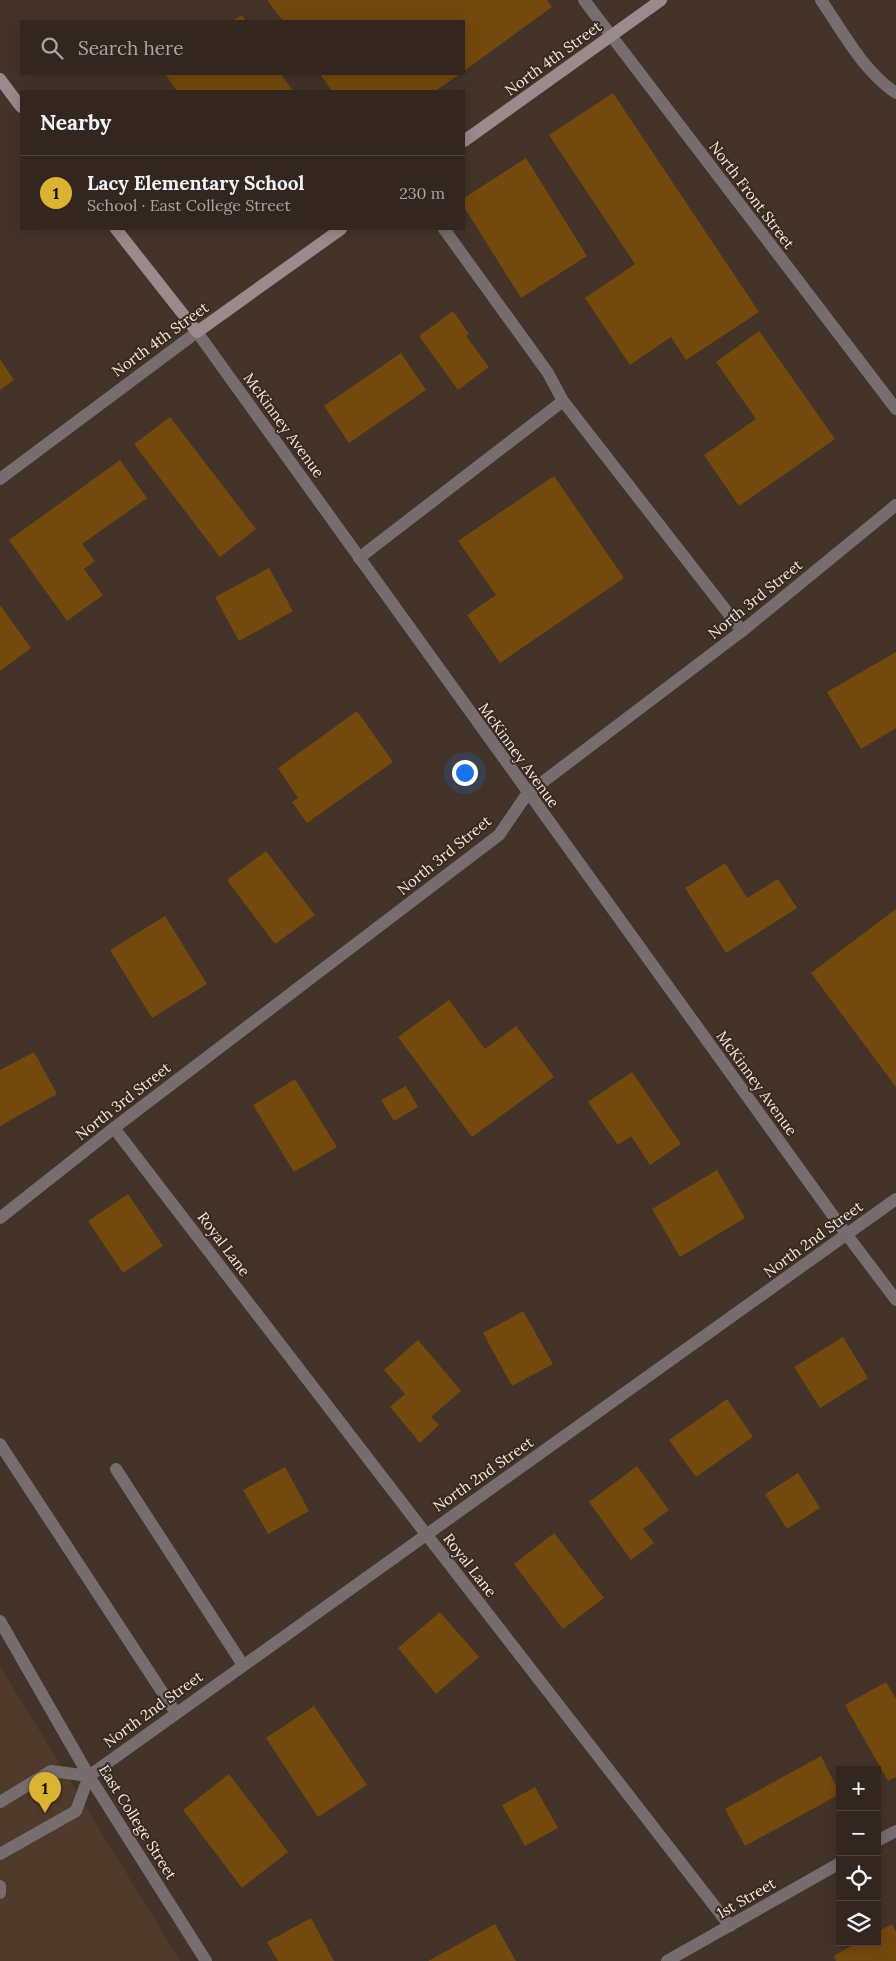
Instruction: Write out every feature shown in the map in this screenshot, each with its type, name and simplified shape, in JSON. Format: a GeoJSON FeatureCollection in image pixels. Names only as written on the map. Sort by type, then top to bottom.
{"type":"FeatureCollection","features":[{"type":"Feature","properties":{"kind":"main road","name":"North 4th Street"},"geometry":{"type":"LineString","coordinates":[[465,140],[661,0]]}},
{"type":"Feature","properties":{"kind":"main road"},"geometry":{"type":"LineString","coordinates":[[0,80],[20,106]]}},
{"type":"Feature","properties":{"kind":"main road","name":"McKinney Avenue"},"geometry":{"type":"LineString","coordinates":[[117,230],[196,332]]}},
{"type":"Feature","properties":{"kind":"main road","name":"North 4th Street"},"geometry":{"type":"LineString","coordinates":[[196,332],[340,230]]}},
{"type":"Feature","properties":{"kind":"street","name":"North Front Street"},"geometry":{"type":"LineString","coordinates":[[584,0],[896,410]]}},
{"type":"Feature","properties":{"kind":"street"},"geometry":{"type":"LineString","coordinates":[[821,0],[864,63],[886,86],[896,93]]}},
{"type":"Feature","properties":{"kind":"street"},"geometry":{"type":"LineString","coordinates":[[445,230],[548,373],[563,400],[742,631]]}},
{"type":"Feature","properties":{"kind":"street","name":"North 4th Street"},"geometry":{"type":"LineString","coordinates":[[0,479],[196,332]]}},
{"type":"Feature","properties":{"kind":"street","name":"McKinney Avenue"},"geometry":{"type":"LineString","coordinates":[[196,332],[527,794],[896,1300]]}},
{"type":"Feature","properties":{"kind":"street"},"geometry":{"type":"LineString","coordinates":[[359,558],[563,400]]}},
{"type":"Feature","properties":{"kind":"street","name":"North 3rd Street"},"geometry":{"type":"LineString","coordinates":[[0,1218],[114,1128],[499,835],[527,794],[742,631],[896,505]]}},
{"type":"Feature","properties":{"kind":"street","name":"Royal Lane"},"geometry":{"type":"LineString","coordinates":[[114,1128],[730,1926]]}},
{"type":"Feature","properties":{"kind":"street","name":"North 2nd Street"},"geometry":{"type":"LineString","coordinates":[[89,1776],[896,1199]]}},
{"type":"Feature","properties":{"kind":"street"},"geometry":{"type":"LineString","coordinates":[[0,1444],[176,1714]]}},
{"type":"Feature","properties":{"kind":"street"},"geometry":{"type":"LineString","coordinates":[[116,1469],[243,1665]]}},
{"type":"Feature","properties":{"kind":"street","name":"East College Street"},"geometry":{"type":"LineString","coordinates":[[0,1621],[89,1776],[206,1961]]}},
{"type":"Feature","properties":{"kind":"street"},"geometry":{"type":"LineString","coordinates":[[0,1802],[52,1772],[89,1776],[76,1811],[0,1854]]}},
{"type":"Feature","properties":{"kind":"street"},"geometry":{"type":"LineString","coordinates":[[881,1839],[896,1830]]}},
{"type":"Feature","properties":{"kind":"street","name":"1st Street"},"geometry":{"type":"LineString","coordinates":[[667,1961],[836,1865]]}},
{"type":"Feature","properties":{"kind":"street"},"geometry":{"type":"LineString","coordinates":[[0,1886],[0,1893]]}},
{"type":"Feature","properties":{"kind":"shaded area"},"geometry":{"type":"Polygon","coordinates":[[[0,1666],[180,1961],[0,1961],[0,1666]]]}},
{"type":"Feature","properties":{"kind":"building"},"geometry":{"type":"Polygon","coordinates":[[[267,0],[547,0],[552,7],[465,70],[465,20],[282,20],[267,0]]]}},
{"type":"Feature","properties":{"kind":"building"},"geometry":{"type":"Polygon","coordinates":[[[242,15],[245,20],[234,20],[242,15]]]}},
{"type":"Feature","properties":{"kind":"building"},"geometry":{"type":"Polygon","coordinates":[[[166,75],[282,75],[292,90],[176,90],[166,75]]]}},
{"type":"Feature","properties":{"kind":"building"},"geometry":{"type":"Polygon","coordinates":[[[321,75],[459,75],[436,90],[331,90],[321,75]]]}},
{"type":"Feature","properties":{"kind":"building"},"geometry":{"type":"Polygon","coordinates":[[[613,93],[759,312],[686,360],[671,337],[630,365],[585,298],[635,264],[549,135],[613,93]]]}},
{"type":"Feature","properties":{"kind":"building"},"geometry":{"type":"Polygon","coordinates":[[[526,158],[587,256],[521,298],[465,209],[465,197],[526,158]]]}},
{"type":"Feature","properties":{"kind":"building"},"geometry":{"type":"Polygon","coordinates":[[[453,311],[469,334],[466,336],[489,367],[458,390],[419,336],[453,311]]]}},
{"type":"Feature","properties":{"kind":"building"},"geometry":{"type":"Polygon","coordinates":[[[759,331],[835,439],[739,506],[704,455],[756,419],[716,362],[759,331]]]}},
{"type":"Feature","properties":{"kind":"building"},"geometry":{"type":"Polygon","coordinates":[[[401,353],[426,390],[349,443],[324,406],[401,353]]]}},
{"type":"Feature","properties":{"kind":"building"},"geometry":{"type":"Polygon","coordinates":[[[0,359],[14,380],[0,390],[0,359]]]}},
{"type":"Feature","properties":{"kind":"building"},"geometry":{"type":"Polygon","coordinates":[[[170,417],[256,529],[220,557],[134,444],[170,417]]]}},
{"type":"Feature","properties":{"kind":"building"},"geometry":{"type":"Polygon","coordinates":[[[120,460],[147,498],[82,544],[95,561],[84,569],[103,595],[67,621],[9,540],[120,460]]]}},
{"type":"Feature","properties":{"kind":"building"},"geometry":{"type":"Polygon","coordinates":[[[554,476],[624,578],[500,663],[467,615],[496,595],[458,541],[554,476]]]}},
{"type":"Feature","properties":{"kind":"building"},"geometry":{"type":"Polygon","coordinates":[[[269,568],[293,611],[239,641],[215,597],[269,568]]]}},
{"type":"Feature","properties":{"kind":"building"},"geometry":{"type":"Polygon","coordinates":[[[0,605],[31,648],[0,671],[0,605]]]}},
{"type":"Feature","properties":{"kind":"building"},"geometry":{"type":"Polygon","coordinates":[[[896,652],[896,728],[861,749],[827,692],[896,652]]]}},
{"type":"Feature","properties":{"kind":"building"},"geometry":{"type":"Polygon","coordinates":[[[357,711],[393,762],[307,823],[292,802],[298,798],[278,768],[357,711]]]}},
{"type":"Feature","properties":{"kind":"building"},"geometry":{"type":"Polygon","coordinates":[[[266,851],[315,915],[275,944],[227,880],[266,851]]]}},
{"type":"Feature","properties":{"kind":"building"},"geometry":{"type":"Polygon","coordinates":[[[725,863],[747,898],[778,879],[797,908],[726,953],[685,888],[725,863]]]}},
{"type":"Feature","properties":{"kind":"building"},"geometry":{"type":"Polygon","coordinates":[[[896,909],[896,1087],[811,973],[896,909]]]}},
{"type":"Feature","properties":{"kind":"building"},"geometry":{"type":"Polygon","coordinates":[[[165,916],[207,984],[152,1018],[110,950],[165,916]]]}},
{"type":"Feature","properties":{"kind":"building"},"geometry":{"type":"Polygon","coordinates":[[[449,1000],[485,1049],[516,1026],[554,1077],[472,1137],[398,1037],[449,1000]]]}},
{"type":"Feature","properties":{"kind":"building"},"geometry":{"type":"Polygon","coordinates":[[[34,1052],[57,1094],[0,1126],[0,1070],[34,1052]]]}},
{"type":"Feature","properties":{"kind":"building"},"geometry":{"type":"Polygon","coordinates":[[[632,1072],[681,1144],[650,1165],[631,1136],[618,1145],[588,1102],[632,1072]]]}},
{"type":"Feature","properties":{"kind":"building"},"geometry":{"type":"Polygon","coordinates":[[[295,1079],[337,1147],[294,1172],[253,1105],[295,1079]]]}},
{"type":"Feature","properties":{"kind":"building"},"geometry":{"type":"Polygon","coordinates":[[[406,1086],[418,1107],[394,1121],[381,1100],[406,1086]]]}},
{"type":"Feature","properties":{"kind":"building"},"geometry":{"type":"Polygon","coordinates":[[[717,1170],[745,1218],[680,1257],[652,1209],[717,1170]]]}},
{"type":"Feature","properties":{"kind":"building"},"geometry":{"type":"Polygon","coordinates":[[[128,1194],[163,1246],[123,1273],[88,1221],[128,1194]]]}},
{"type":"Feature","properties":{"kind":"building"},"geometry":{"type":"Polygon","coordinates":[[[523,1311],[553,1364],[512,1386],[483,1333],[523,1311]]]}},
{"type":"Feature","properties":{"kind":"building"},"geometry":{"type":"Polygon","coordinates":[[[843,1337],[868,1378],[820,1408],[794,1367],[843,1337]]]}},
{"type":"Feature","properties":{"kind":"building"},"geometry":{"type":"Polygon","coordinates":[[[418,1340],[461,1391],[431,1417],[439,1425],[420,1443],[390,1407],[405,1394],[384,1370],[418,1340]]]}},
{"type":"Feature","properties":{"kind":"building"},"geometry":{"type":"Polygon","coordinates":[[[727,1399],[753,1437],[696,1477],[669,1440],[727,1399]]]}},
{"type":"Feature","properties":{"kind":"building"},"geometry":{"type":"Polygon","coordinates":[[[637,1466],[669,1510],[643,1529],[654,1543],[631,1560],[589,1502],[637,1466]]]}},
{"type":"Feature","properties":{"kind":"building"},"geometry":{"type":"Polygon","coordinates":[[[285,1467],[309,1511],[268,1534],[243,1490],[285,1467]]]}},
{"type":"Feature","properties":{"kind":"building"},"geometry":{"type":"Polygon","coordinates":[[[798,1473],[820,1508],[787,1529],[765,1494],[798,1473]]]}},
{"type":"Feature","properties":{"kind":"building"},"geometry":{"type":"Polygon","coordinates":[[[554,1533],[604,1598],[563,1629],[514,1564],[554,1533]]]}},
{"type":"Feature","properties":{"kind":"building"},"geometry":{"type":"Polygon","coordinates":[[[440,1612],[479,1657],[436,1694],[398,1648],[440,1612]]]}},
{"type":"Feature","properties":{"kind":"building"},"geometry":{"type":"Polygon","coordinates":[[[886,1682],[896,1699],[896,1777],[888,1781],[845,1705],[886,1682]]]}},
{"type":"Feature","properties":{"kind":"building"},"geometry":{"type":"Polygon","coordinates":[[[314,1706],[367,1785],[318,1817],[266,1738],[314,1706]]]}},
{"type":"Feature","properties":{"kind":"building"},"geometry":{"type":"Polygon","coordinates":[[[821,1756],[836,1786],[836,1796],[745,1846],[725,1809],[821,1756]]]}},
{"type":"Feature","properties":{"kind":"building"},"geometry":{"type":"Polygon","coordinates":[[[229,1774],[288,1852],[242,1888],[183,1810],[229,1774]]]}},
{"type":"Feature","properties":{"kind":"building"},"geometry":{"type":"Polygon","coordinates":[[[535,1787],[558,1828],[525,1846],[502,1805],[535,1787]]]}},
{"type":"Feature","properties":{"kind":"building"},"geometry":{"type":"Polygon","coordinates":[[[311,1918],[334,1961],[278,1961],[267,1942],[311,1918]]]}},
{"type":"Feature","properties":{"kind":"building"},"geometry":{"type":"Polygon","coordinates":[[[495,1924],[516,1961],[428,1961],[495,1924]]]}},
{"type":"Feature","properties":{"kind":"building"},"geometry":{"type":"Polygon","coordinates":[[[892,1924],[896,1932],[896,1961],[836,1961],[834,1956],[851,1946],[881,1946],[881,1930],[892,1924]]]}},
{"type":"Feature","properties":{"kind":"place","name":"Lacy Elementary School"},"geometry":{"type":"Point","coordinates":[45,1813]}}]}
